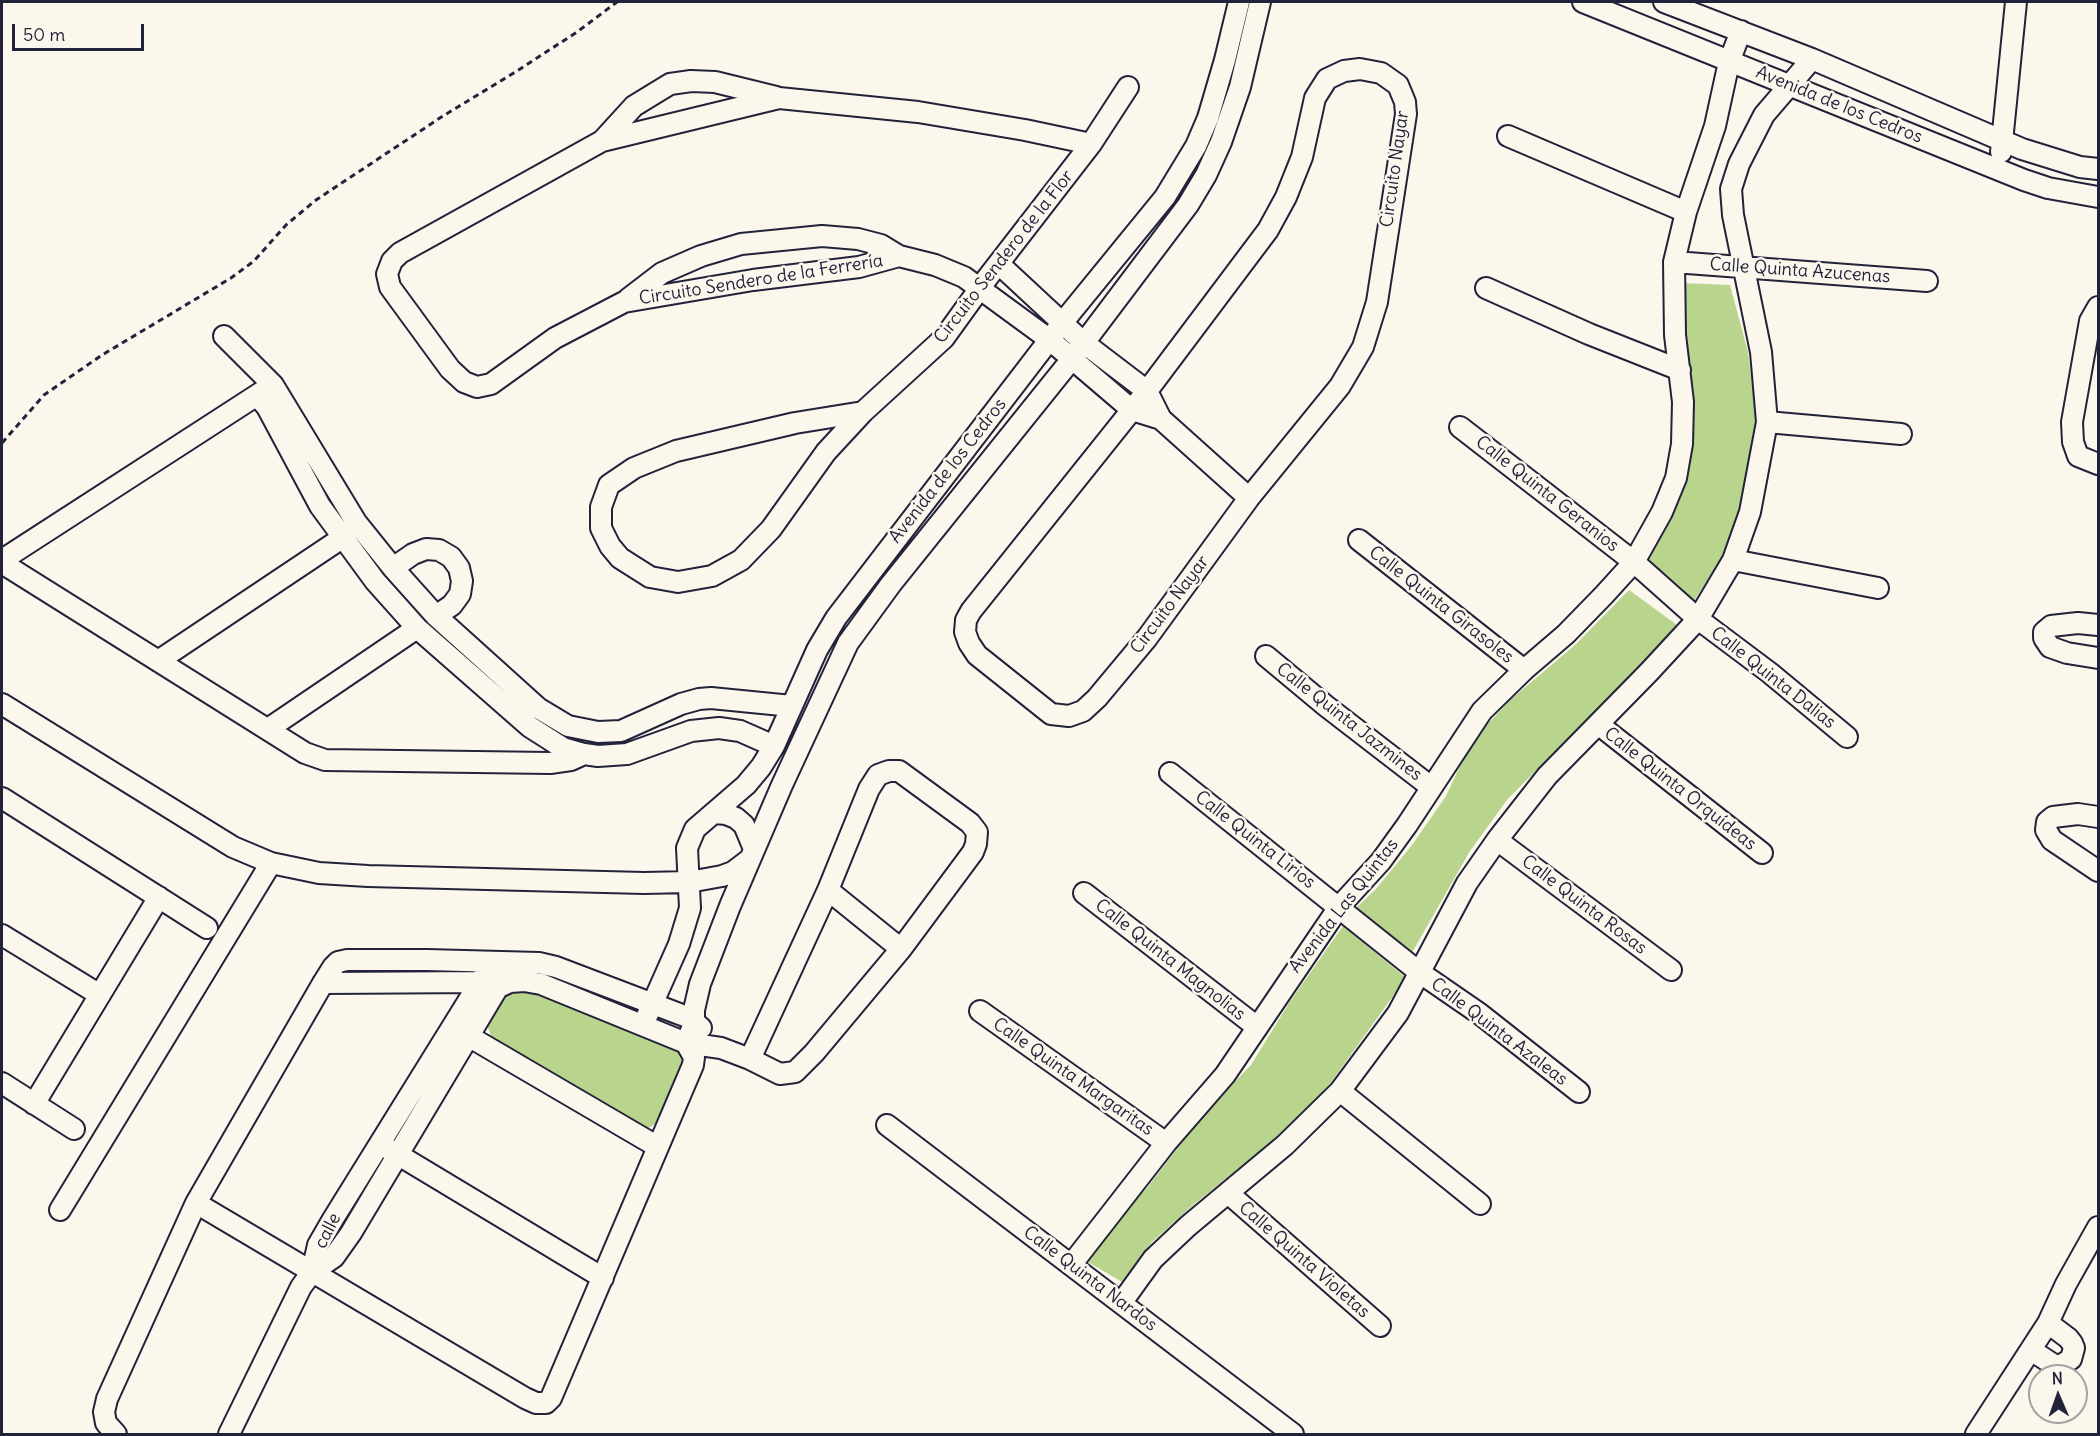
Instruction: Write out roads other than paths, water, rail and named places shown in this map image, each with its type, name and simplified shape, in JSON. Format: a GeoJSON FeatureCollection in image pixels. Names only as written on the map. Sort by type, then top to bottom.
{"type":"FeatureCollection","features":[{"type":"Feature","properties":{"kind":"street","name":"Avenida de los Cedros"},"geometry":{"type":"LineString","coordinates":[[643,1025],[679,944],[690,908],[687,848],[689,839],[706,818],[715,813],[746,785],[774,746],[817,650],[836,618],[1063,322],[1165,197],[1196,146],[1208,118],[1239,2]]}},
{"type":"Feature","properties":{"kind":"street","name":"Avenida de los Cedros"},"geometry":{"type":"LineString","coordinates":[[686,1043],[694,1020],[700,984],[752,854],[848,643],[867,615],[1071,360],[1188,205],[1206,175],[1221,142],[1240,87],[1260,2]]}},
{"type":"Feature","properties":{"kind":"street","name":"Avenida de los Cedros"},"geometry":{"type":"LineString","coordinates":[[1583,2],[1999,170],[2048,188],[2098,197]]}},
{"type":"Feature","properties":{"kind":"street","name":"Avenida de los Cedros"},"geometry":{"type":"LineString","coordinates":[[1664,2],[1742,30],[2052,160],[2098,169]]}},
{"type":"Feature","properties":{"kind":"street"},"geometry":{"type":"LineString","coordinates":[[1999,170],[2016,2]]}},
{"type":"Feature","properties":{"kind":"street","name":"Avenida Las Quintas"},"geometry":{"type":"LineString","coordinates":[[1071,1265],[1166,1143],[1224,1075],[1339,907],[1381,861],[1482,711],[1524,670],[1566,634],[1634,562],[1662,512],[1676,478],[1682,444],[1683,402],[1674,308],[1674,261],[1686,212],[1708,150],[1729,62],[1742,30]]}},
{"type":"Feature","properties":{"kind":"street"},"geometry":{"type":"LineString","coordinates":[[1122,1302],[1153,1258],[1285,1145],[1340,1091],[1398,1014],[1467,883],[1497,840],[1547,776],[1698,619],[1733,560],[1750,512],[1767,422],[1761,352],[1733,215],[1731,189],[1739,164],[1764,115],[1812,59]]}},
{"type":"Feature","properties":{"kind":"street","name":"Circuito Nayar"},"geometry":{"type":"LineString","coordinates":[[1360,69],[1381,73],[1398,85],[1405,102],[1404,133],[1377,302],[1363,347],[1340,386],[1249,498],[1147,638],[1097,698],[1083,711],[1069,716],[1051,714],[977,655],[965,632],[966,620],[1147,391],[1268,230],[1286,197],[1302,157],[1315,98],[1327,79],[1344,71],[1360,69]]}},
{"type":"Feature","properties":{"kind":"street","name":"Circuito Sendero de la Ferrería"},"geometry":{"type":"LineString","coordinates":[[602,141],[634,106],[670,84],[691,81],[715,82],[778,98],[918,112],[1025,129],[1091,144]]}},
{"type":"Feature","properties":{"kind":"street","name":"Circuito Sendero de la Flor"},"geometry":{"type":"LineString","coordinates":[[862,412],[795,423],[676,451],[634,468],[609,485],[601,507],[601,528],[610,546],[620,558],[650,577],[678,582],[712,576],[741,560],[771,529],[826,452],[862,412],[944,338],[1091,144],[1128,87]]}},
{"type":"Feature","properties":{"kind":"street","name":"Circuito Sendero de la Ferrería"},"geometry":{"type":"LineString","coordinates":[[778,98],[602,141],[400,253],[392,261],[387,274],[390,287],[450,369],[464,381],[477,387],[491,384],[555,338],[624,302],[662,273],[701,256],[741,244],[822,236],[858,239],[881,245],[899,256],[935,265],[964,277],[1050,340],[1132,410]]}},
{"type":"Feature","properties":{"kind":"street"},"geometry":{"type":"LineString","coordinates":[[1508,136],[1686,212]]}},
{"type":"Feature","properties":{"kind":"street"},"geometry":{"type":"LineString","coordinates":[[1708,150],[1739,164]]}},
{"type":"Feature","properties":{"kind":"street","name":"Circuito Sendero de la Ferrería"},"geometry":{"type":"LineString","coordinates":[[624,302],[753,280],[859,267],[899,256]]}},
{"type":"Feature","properties":{"kind":"street","name":"Calle Quinta Azucenas"},"geometry":{"type":"LineString","coordinates":[[1674,261],[1927,281]]}},
{"type":"Feature","properties":{"kind":"street"},"geometry":{"type":"LineString","coordinates":[[999,264],[1084,343],[1147,391],[1161,419],[1249,498]]}},
{"type":"Feature","properties":{"kind":"street"},"geometry":{"type":"LineString","coordinates":[[1486,288],[1589,334],[1680,370]]}},
{"type":"Feature","properties":{"kind":"street"},"geometry":{"type":"LineString","coordinates":[[2098,307],[2090,321],[2072,422],[2073,442],[2078,456],[2098,464]]}},
{"type":"Feature","properties":{"kind":"street"},"geometry":{"type":"LineString","coordinates":[[224,336],[265,390],[356,522],[393,568],[436,616],[538,708],[568,726],[598,732],[621,731],[681,704],[711,698],[788,715],[806,733]]}},
{"type":"Feature","properties":{"kind":"street"},"geometry":{"type":"LineString","coordinates":[[265,390],[267,407],[320,506],[375,581],[417,628],[530,727],[563,748],[598,756],[627,754],[692,732],[719,728],[740,731],[774,746]]}},
{"type":"Feature","properties":{"kind":"street"},"geometry":{"type":"LineString","coordinates":[[265,390],[2,562],[305,753],[325,760],[550,763],[571,760],[584,754]]}},
{"type":"Feature","properties":{"kind":"street"},"geometry":{"type":"LineString","coordinates":[[1132,410],[1161,419]]}},
{"type":"Feature","properties":{"kind":"street"},"geometry":{"type":"LineString","coordinates":[[1767,422],[1901,434]]}},
{"type":"Feature","properties":{"kind":"street","name":"Calle Quinta Geranios"},"geometry":{"type":"LineString","coordinates":[[1460,427],[1634,562],[1698,619]]}},
{"type":"Feature","properties":{"kind":"street"},"geometry":{"type":"LineString","coordinates":[[158,661],[342,538]]}},
{"type":"Feature","properties":{"kind":"street","name":"Calle Quinta Girasoles"},"geometry":{"type":"LineString","coordinates":[[1359,540],[1524,670]]}},
{"type":"Feature","properties":{"kind":"street"},"geometry":{"type":"LineString","coordinates":[[393,568],[413,554],[426,549],[439,550],[451,557],[459,568],[462,581],[460,594],[452,605],[436,616]]}},
{"type":"Feature","properties":{"kind":"street"},"geometry":{"type":"LineString","coordinates":[[1733,560],[1878,588]]}},
{"type":"Feature","properties":{"kind":"street","name":"Calle Quinta Dalias"},"geometry":{"type":"LineString","coordinates":[[1698,619],[1770,673],[1847,737]]}},
{"type":"Feature","properties":{"kind":"street"},"geometry":{"type":"LineString","coordinates":[[2098,625],[2062,623],[2051,626],[2044,632],[2044,638],[2050,647],[2067,653],[2098,658]]}},
{"type":"Feature","properties":{"kind":"street"},"geometry":{"type":"LineString","coordinates":[[268,729],[417,628]]}},
{"type":"Feature","properties":{"kind":"street","name":"Calle Quinta Jazmines"},"geometry":{"type":"LineString","coordinates":[[1266,656],[1326,706],[1431,787]]}},
{"type":"Feature","properties":{"kind":"street"},"geometry":{"type":"LineString","coordinates":[[2,704],[232,847],[271,863],[319,873],[644,884],[689,882],[733,872],[752,854],[744,825],[736,818],[715,813]]}},
{"type":"Feature","properties":{"kind":"street"},"geometry":{"type":"LineString","coordinates":[[681,704],[692,732]]}},
{"type":"Feature","properties":{"kind":"street","name":"Calle Quinta Orquídeas"},"geometry":{"type":"LineString","coordinates":[[1598,724],[1762,853]]}},
{"type":"Feature","properties":{"kind":"street"},"geometry":{"type":"LineString","coordinates":[[323,983],[489,984],[524,981],[541,984],[686,1043],[721,1048],[780,1074],[795,1072],[814,1053],[901,949],[973,852],[976,844],[977,832],[970,823],[899,771],[889,771],[878,775],[868,789],[828,890],[750,1059]]}},
{"type":"Feature","properties":{"kind":"street","name":"Calle Quinta Lirios"},"geometry":{"type":"LineString","coordinates":[[1170,773],[1419,972]]}},
{"type":"Feature","properties":{"kind":"street"},"geometry":{"type":"LineString","coordinates":[[2,798],[207,927]]}},
{"type":"Feature","properties":{"kind":"street"},"geometry":{"type":"LineString","coordinates":[[2098,817],[2078,814],[2053,817],[2047,822],[2046,830],[2052,840],[2098,871]]}},
{"type":"Feature","properties":{"kind":"street","name":"Calle Quinta Rosas"},"geometry":{"type":"LineString","coordinates":[[1497,840],[1671,970]]}},
{"type":"Feature","properties":{"kind":"street"},"geometry":{"type":"LineString","coordinates":[[60,1210],[271,863]]}},
{"type":"Feature","properties":{"kind":"street"},"geometry":{"type":"LineString","coordinates":[[828,890],[901,949]]}},
{"type":"Feature","properties":{"kind":"street","name":"Calle Quinta Magnolias"},"geometry":{"type":"LineString","coordinates":[[1084,893],[1257,1027]]}},
{"type":"Feature","properties":{"kind":"street"},"geometry":{"type":"LineString","coordinates":[[34,1104],[159,897]]}},
{"type":"Feature","properties":{"kind":"street"},"geometry":{"type":"LineString","coordinates":[[2,935],[100,995]]}},
{"type":"Feature","properties":{"kind":"street"},"geometry":{"type":"LineString","coordinates":[[116,1434],[106,1423],[104,1412],[107,1399],[196,1203],[333,966],[338,962],[493,960],[539,963],[556,967],[694,1020],[721,1048]]}},
{"type":"Feature","properties":{"kind":"street","name":"calle"},"geometry":{"type":"LineString","coordinates":[[312,1272],[334,1257],[344,1245],[469,1037],[489,984],[493,960]]}},
{"type":"Feature","properties":{"kind":"street","name":"calle"},"geometry":{"type":"LineString","coordinates":[[312,1272],[318,1245],[452,1026],[489,984],[514,961]]}},
{"type":"Feature","properties":{"kind":"street","name":"Calle Quinta Azaleas"},"geometry":{"type":"LineString","coordinates":[[1419,972],[1480,1014],[1579,1092]]}},
{"type":"Feature","properties":{"kind":"street","name":"Calle Quinta Margaritas"},"geometry":{"type":"LineString","coordinates":[[980,1011],[1166,1143]]}},
{"type":"Feature","properties":{"kind":"street"},"geometry":{"type":"LineString","coordinates":[[452,1026],[658,1147]]}},
{"type":"Feature","properties":{"kind":"street"},"geometry":{"type":"LineString","coordinates":[[196,1203],[525,1398],[546,1404],[555,1391],[693,1065],[694,1057],[686,1043]]}},
{"type":"Feature","properties":{"kind":"street"},"geometry":{"type":"LineString","coordinates":[[2,1083],[74,1129]]}},
{"type":"Feature","properties":{"kind":"street"},"geometry":{"type":"LineString","coordinates":[[1340,1091],[1480,1204]]}},
{"type":"Feature","properties":{"kind":"street","name":"Calle Quinta Nardos"},"geometry":{"type":"LineString","coordinates":[[887,1125],[1293,1434]]}},
{"type":"Feature","properties":{"kind":"street"},"geometry":{"type":"LineString","coordinates":[[380,1143],[603,1278]]}},
{"type":"Feature","properties":{"kind":"street","name":"Calle Quinta Violetas"},"geometry":{"type":"LineString","coordinates":[[1228,1193],[1380,1326]]}},
{"type":"Feature","properties":{"kind":"street"},"geometry":{"type":"LineString","coordinates":[[1976,1434],[2048,1323],[2098,1227]]}},
{"type":"Feature","properties":{"kind":"street"},"geometry":{"type":"LineString","coordinates":[[229,1434],[301,1287],[312,1272]]}},
{"type":"Feature","properties":{"kind":"street"},"geometry":{"type":"LineString","coordinates":[[2031,1350],[2054,1365],[2061,1365],[2071,1359],[2074,1347],[2072,1343],[2048,1323]]}}]}
